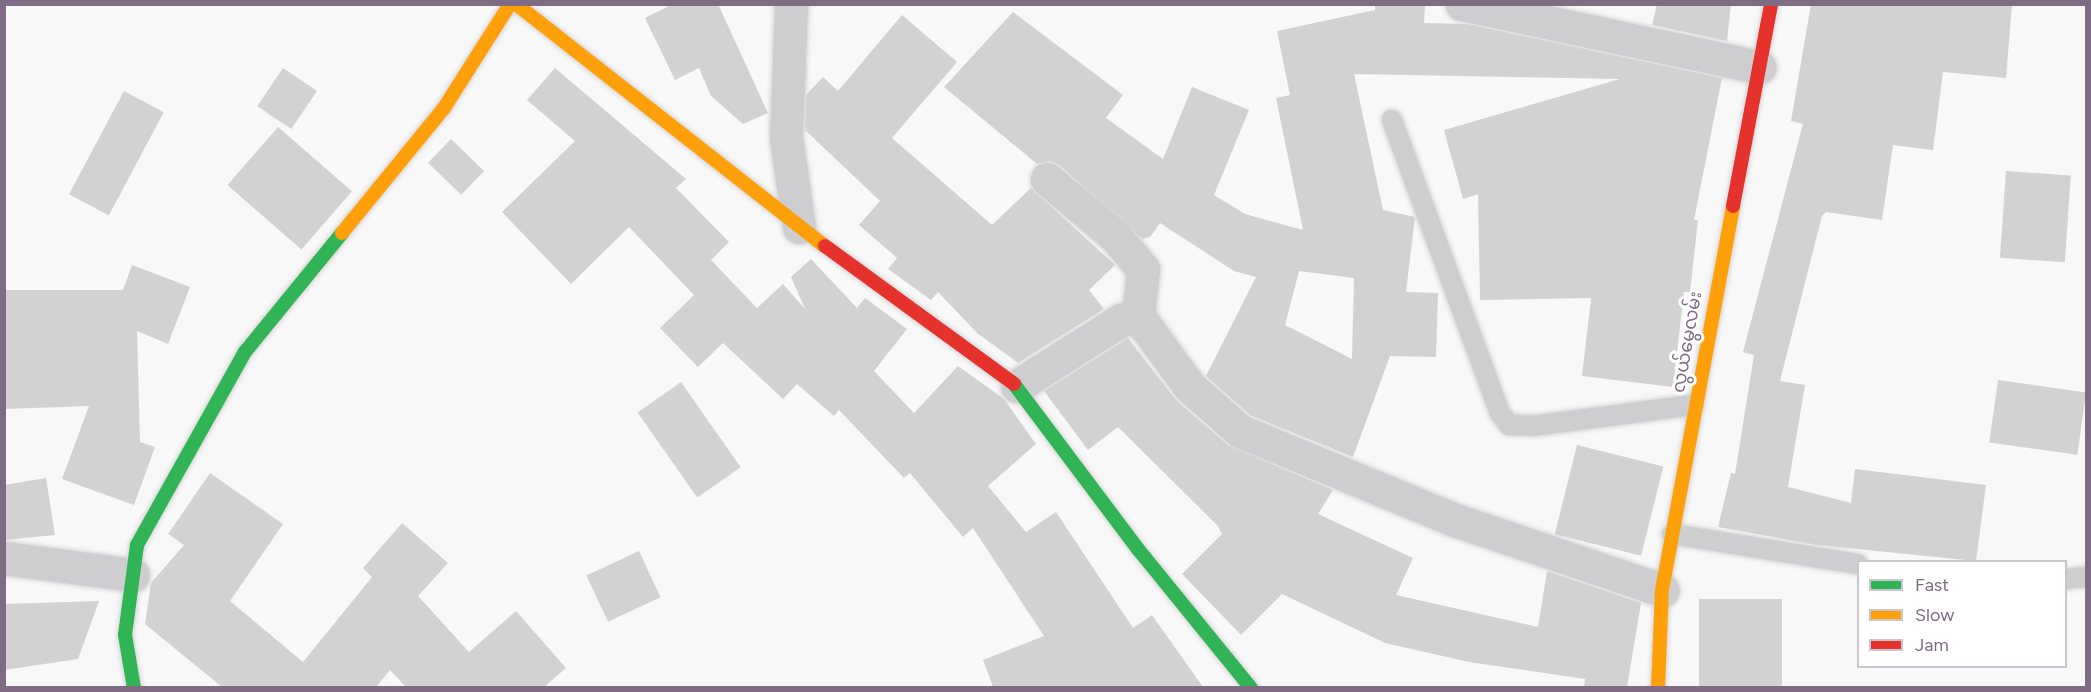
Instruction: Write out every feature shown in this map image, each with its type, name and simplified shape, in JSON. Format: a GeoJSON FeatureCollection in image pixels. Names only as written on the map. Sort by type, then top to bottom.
{"type":"FeatureCollection","features":[{"type":"Feature","properties":{"kind":"street"},"geometry":{"type":"LineString","coordinates":[[134,687],[125,635],[137,544],[245,352],[444,108],[510,4]]}},
{"type":"Feature","properties":{"kind":"street"},"geometry":{"type":"LineString","coordinates":[[516,4],[799,227],[1017,386],[1138,549],[1251,687]]}},
{"type":"Feature","properties":{"kind":"street"},"geometry":{"type":"LineString","coordinates":[[791,4],[786,138],[799,227]]}},
{"type":"Feature","properties":{"kind":"street"},"geometry":{"type":"LineString","coordinates":[[1462,4],[1759,67]]}},
{"type":"Feature","properties":{"kind":"street","name":"လွယ်မွေလမ်း"},"geometry":{"type":"LineString","coordinates":[[1658,687],[1662,590],[1694,405],[1771,4]]}},
{"type":"Feature","properties":{"kind":"street"},"geometry":{"type":"LineString","coordinates":[[1047,180],[1116,237],[1143,269],[1138,316],[1189,386],[1240,430],[1455,520],[1662,590]]}},
{"type":"Feature","properties":{"kind":"street"},"geometry":{"type":"LineString","coordinates":[[1017,386],[1121,320],[1138,316]]}},
{"type":"Feature","properties":{"kind":"street"},"geometry":{"type":"LineString","coordinates":[[4,558],[132,575]]}},
{"type":"Feature","properties":{"kind":"lane"},"geometry":{"type":"LineString","coordinates":[[1392,120],[1500,414],[1509,425],[1532,426],[1694,405]]}},
{"type":"Feature","properties":{"kind":"lane"},"geometry":{"type":"LineString","coordinates":[[1672,534],[1857,564]]}},
{"type":"Feature","properties":{"kind":"lane"},"geometry":{"type":"LineString","coordinates":[[2067,579],[2086,577]]}},
{"type":"Feature","properties":{"kind":"building"},"geometry":{"type":"Polygon","coordinates":[[[673,4],[718,4],[768,113],[743,124],[711,96],[699,68],[675,80],[645,18],[673,4]]]}},
{"type":"Feature","properties":{"kind":"building"},"geometry":{"type":"Polygon","coordinates":[[[1657,4],[1731,4],[1727,41],[1652,25],[1657,4]]]}},
{"type":"Feature","properties":{"kind":"building"},"geometry":{"type":"Polygon","coordinates":[[[1811,4],[2012,4],[2006,78],[1943,72],[1933,150],[1893,145],[1882,220],[1826,212],[1822,216],[1780,381],[1805,385],[1788,487],[1851,503],[1855,469],[1986,485],[1976,560],[1817,545],[1718,527],[1731,473],[1735,474],[1754,355],[1743,352],[1803,124],[1791,121],[1811,4]]]}},
{"type":"Feature","properties":{"kind":"building"},"geometry":{"type":"Polygon","coordinates":[[[1375,5],[1425,6],[1424,23],[1467,24],[1722,78],[1694,220],[1698,220],[1690,292],[1684,292],[1673,387],[1582,376],[1591,298],[1480,300],[1478,194],[1463,199],[1444,130],[1620,79],[1354,74],[1383,210],[1415,217],[1406,292],[1438,293],[1436,357],[1390,356],[1353,457],[1250,415],[1206,376],[1256,277],[1234,271],[1160,223],[1150,237],[1142,239],[1059,165],[1050,161],[1037,164],[944,87],[1013,12],[1123,95],[1106,118],[1163,159],[1192,87],[1249,110],[1214,195],[1245,214],[1303,230],[1276,98],[1290,95],[1277,31],[1375,10],[1375,5]],[[1299,271],[1285,325],[1352,359],[1354,278],[1299,271]]]}},
{"type":"Feature","properties":{"kind":"building"},"geometry":{"type":"Polygon","coordinates":[[[902,15],[957,62],[892,138],[992,225],[1031,188],[1115,265],[1089,290],[1104,309],[1018,363],[977,333],[938,292],[931,300],[888,269],[897,258],[859,225],[880,201],[805,130],[806,95],[823,77],[838,91],[902,15]]]}},
{"type":"Feature","properties":{"kind":"building"},"geometry":{"type":"Polygon","coordinates":[[[283,68],[317,91],[291,129],[257,106],[283,68]]]}},
{"type":"Feature","properties":{"kind":"building"},"geometry":{"type":"Polygon","coordinates":[[[555,68],[686,179],[676,188],[729,242],[711,260],[757,308],[783,284],[805,309],[791,277],[811,259],[857,308],[865,298],[907,329],[874,371],[914,413],[958,366],[1004,399],[1036,444],[988,486],[1026,532],[1056,512],[1133,628],[1152,615],[1203,687],[993,687],[983,660],[1044,636],[973,528],[963,537],[910,473],[904,478],[839,410],[834,416],[797,384],[783,399],[723,343],[698,367],[660,328],[694,295],[629,227],[571,284],[502,212],[575,141],[527,100],[555,68]]]}},
{"type":"Feature","properties":{"kind":"building"},"geometry":{"type":"Polygon","coordinates":[[[124,91],[164,112],[109,215],[69,194],[124,91]]]}},
{"type":"Feature","properties":{"kind":"building"},"geometry":{"type":"Polygon","coordinates":[[[278,127],[352,191],[301,249],[227,185],[278,127]]]}},
{"type":"Feature","properties":{"kind":"building"},"geometry":{"type":"Polygon","coordinates":[[[451,139],[484,171],[461,195],[428,163],[451,139]]]}},
{"type":"Feature","properties":{"kind":"building"},"geometry":{"type":"Polygon","coordinates":[[[2006,171],[2071,176],[2065,262],[2000,258],[2006,171]]]}},
{"type":"Feature","properties":{"kind":"building"},"geometry":{"type":"Polygon","coordinates":[[[132,265],[190,287],[168,344],[137,331],[140,442],[155,447],[134,505],[62,479],[89,406],[4,409],[4,290],[123,290],[132,265]]]}},
{"type":"Feature","properties":{"kind":"building"},"geometry":{"type":"Polygon","coordinates":[[[1128,338],[1176,400],[1228,445],[1333,490],[1318,514],[1413,558],[1396,595],[1538,627],[1547,571],[1641,603],[1627,687],[1584,687],[1585,679],[1469,662],[1385,643],[1282,594],[1241,635],[1182,574],[1222,534],[1218,526],[1118,427],[1088,450],[1044,391],[1128,338]]]}},
{"type":"Feature","properties":{"kind":"building"},"geometry":{"type":"Polygon","coordinates":[[[1998,380],[2086,392],[2077,455],[1989,442],[1998,380]]]}},
{"type":"Feature","properties":{"kind":"building"},"geometry":{"type":"Polygon","coordinates":[[[681,382],[741,467],[697,498],[638,412],[681,382]]]}},
{"type":"Feature","properties":{"kind":"building"},"geometry":{"type":"Polygon","coordinates":[[[1577,445],[1663,467],[1641,556],[1555,534],[1577,445]]]}},
{"type":"Feature","properties":{"kind":"building"},"geometry":{"type":"Polygon","coordinates":[[[210,473],[283,524],[230,601],[303,662],[372,577],[363,568],[402,523],[448,563],[418,596],[469,652],[516,611],[566,668],[544,687],[406,687],[390,670],[376,687],[222,687],[145,624],[151,583],[184,545],[168,534],[210,473]]]}},
{"type":"Feature","properties":{"kind":"building"},"geometry":{"type":"Polygon","coordinates":[[[46,478],[55,535],[4,540],[4,485],[46,478]]]}},
{"type":"Feature","properties":{"kind":"building"},"geometry":{"type":"Polygon","coordinates":[[[639,551],[661,597],[608,622],[586,576],[639,551]]]}},
{"type":"Feature","properties":{"kind":"building"},"geometry":{"type":"Polygon","coordinates":[[[1699,599],[1782,599],[1782,687],[1699,687],[1699,599]]]}},
{"type":"Feature","properties":{"kind":"building"},"geometry":{"type":"Polygon","coordinates":[[[99,601],[78,659],[4,670],[4,604],[99,601]]]}},
{"type":"Feature","properties":{"kind":"traffic: fast"},"geometry":{"type":"LineString","coordinates":[[134,688],[125,635],[137,545],[245,352],[342,233]]}},
{"type":"Feature","properties":{"kind":"traffic: fast"},"geometry":{"type":"LineString","coordinates":[[1014,384],[1138,549],[1251,688]]}},
{"type":"Feature","properties":{"kind":"traffic: slow"},"geometry":{"type":"LineString","coordinates":[[342,233],[444,108],[510,4]]}},
{"type":"Feature","properties":{"kind":"traffic: slow"},"geometry":{"type":"LineString","coordinates":[[516,4],[825,246]]}},
{"type":"Feature","properties":{"kind":"traffic: slow"},"geometry":{"type":"LineString","coordinates":[[1658,688],[1662,590],[1733,206]]}},
{"type":"Feature","properties":{"kind":"traffic: jam"},"geometry":{"type":"LineString","coordinates":[[1733,206],[1771,4]]}},
{"type":"Feature","properties":{"kind":"traffic: jam"},"geometry":{"type":"LineString","coordinates":[[825,246],[1014,384]]}}]}
